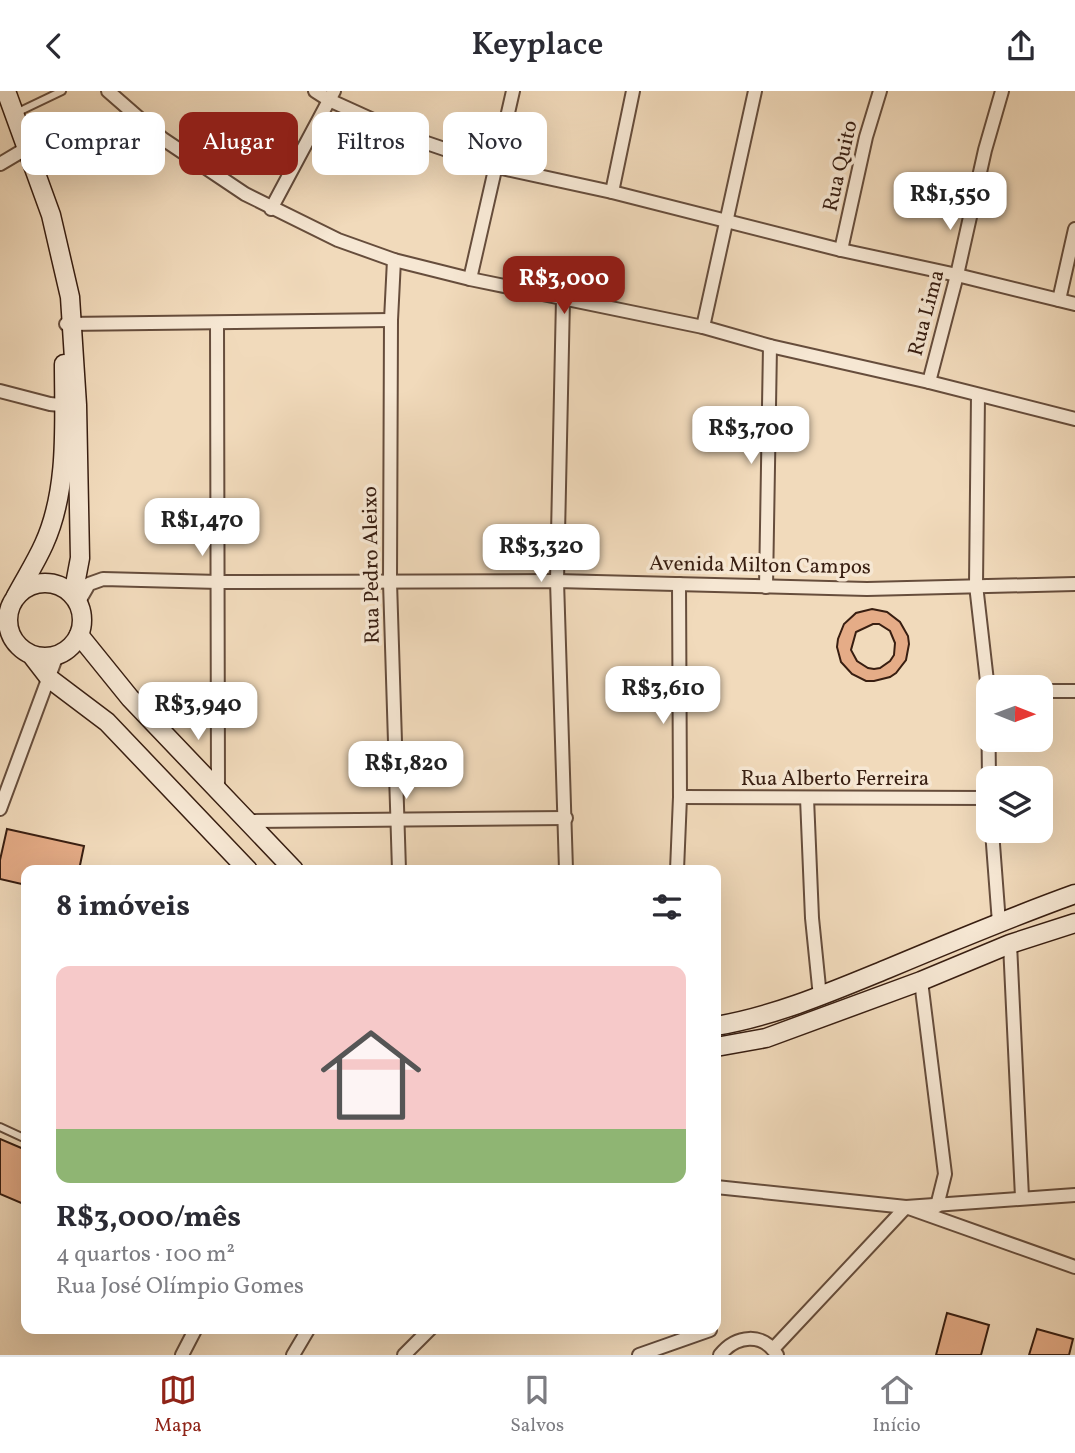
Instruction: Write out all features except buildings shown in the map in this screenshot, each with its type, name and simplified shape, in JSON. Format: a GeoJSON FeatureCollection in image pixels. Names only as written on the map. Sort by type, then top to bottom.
{"type":"FeatureCollection","features":[{"type":"Feature","properties":{"kind":"main road"},"geometry":{"type":"LineString","coordinates":[[6,91],[7,109],[21,147]]}},
{"type":"Feature","properties":{"kind":"main road"},"geometry":{"type":"LineString","coordinates":[[29,175],[68,324],[80,558],[76,599],[82,619],[79,635],[67,651],[57,655],[33,657]]}},
{"type":"Feature","properties":{"kind":"main road"},"geometry":{"type":"LineString","coordinates":[[71,406],[50,526],[44,544],[8,606],[8,641],[33,657],[50,679],[107,722],[243,865]]}},
{"type":"Feature","properties":{"kind":"main road"},"geometry":{"type":"LineString","coordinates":[[8,606],[26,588],[38,583],[63,587],[76,599]]}},
{"type":"Feature","properties":{"kind":"main road"},"geometry":{"type":"LineString","coordinates":[[79,635],[130,698],[288,865]]}},
{"type":"Feature","properties":{"kind":"main road"},"geometry":{"type":"LineString","coordinates":[[721,1025],[744,1021],[820,997],[999,923],[1075,895]]}},
{"type":"Feature","properties":{"kind":"main road"},"geometry":{"type":"LineString","coordinates":[[721,1046],[766,1038],[921,981],[1010,944],[1075,923]]}},
{"type":"Feature","properties":{"kind":"street"},"geometry":{"type":"LineString","coordinates":[[108,91],[163,139],[245,194],[338,240],[394,260],[470,279],[703,327],[770,346],[1075,419]]}},
{"type":"Feature","properties":{"kind":"street"},"geometry":{"type":"LineString","coordinates":[[315,91],[331,95],[415,139],[443,149]]}},
{"type":"Feature","properties":{"kind":"street"},"geometry":{"type":"LineString","coordinates":[[509,112],[513,91]]}},
{"type":"Feature","properties":{"kind":"street"},"geometry":{"type":"LineString","coordinates":[[612,192],[634,91]]}},
{"type":"Feature","properties":{"kind":"street"},"geometry":{"type":"LineString","coordinates":[[703,327],[755,91]]}},
{"type":"Feature","properties":{"kind":"street","name":"Rua Quito"},"geometry":{"type":"LineString","coordinates":[[841,250],[866,137],[880,91]]}},
{"type":"Feature","properties":{"kind":"street","name":"Rua Lima"},"geometry":{"type":"LineString","coordinates":[[929,382],[1002,91]]}},
{"type":"Feature","properties":{"kind":"street"},"geometry":{"type":"LineString","coordinates":[[271,209],[331,95]]}},
{"type":"Feature","properties":{"kind":"street"},"geometry":{"type":"LineString","coordinates":[[0,164],[21,151]]}},
{"type":"Feature","properties":{"kind":"street"},"geometry":{"type":"LineString","coordinates":[[470,279],[495,175]]}},
{"type":"Feature","properties":{"kind":"street"},"geometry":{"type":"LineString","coordinates":[[534,175],[1075,304]]}},
{"type":"Feature","properties":{"kind":"street"},"geometry":{"type":"LineString","coordinates":[[1059,300],[1075,229]]}},
{"type":"Feature","properties":{"kind":"street","name":"Rua Pedro Aleixo"},"geometry":{"type":"LineString","coordinates":[[394,260],[391,320],[390,582],[399,865]]}},
{"type":"Feature","properties":{"kind":"street"},"geometry":{"type":"LineString","coordinates":[[563,299],[557,581],[566,865]]}},
{"type":"Feature","properties":{"kind":"street"},"geometry":{"type":"LineString","coordinates":[[68,324],[391,320]]}},
{"type":"Feature","properties":{"kind":"street"},"geometry":{"type":"LineString","coordinates":[[217,323],[218,792]]}},
{"type":"Feature","properties":{"kind":"street"},"geometry":{"type":"LineString","coordinates":[[766,587],[770,346]]}},
{"type":"Feature","properties":{"kind":"street"},"geometry":{"type":"LineString","coordinates":[[0,391],[71,406]]}},
{"type":"Feature","properties":{"kind":"street"},"geometry":{"type":"LineString","coordinates":[[978,395],[976,585],[987,675]]}},
{"type":"Feature","properties":{"kind":"street","name":"Avenida Milton Campos"},"geometry":{"type":"LineString","coordinates":[[76,599],[89,584],[103,579],[219,582],[557,581],[867,589],[1075,584]]}},
{"type":"Feature","properties":{"kind":"street"},"geometry":{"type":"LineString","coordinates":[[677,865],[680,797],[679,584]]}},
{"type":"Feature","properties":{"kind":"street"},"geometry":{"type":"LineString","coordinates":[[0,809],[57,655]]}},
{"type":"Feature","properties":{"kind":"street"},"geometry":{"type":"LineString","coordinates":[[1054,691],[1075,691]]}},
{"type":"Feature","properties":{"kind":"street","name":"Rua Alberto Ferreira"},"geometry":{"type":"LineString","coordinates":[[680,797],[976,798]]}},
{"type":"Feature","properties":{"kind":"street"},"geometry":{"type":"LineString","coordinates":[[807,798],[812,918],[820,997]]}},
{"type":"Feature","properties":{"kind":"street"},"geometry":{"type":"LineString","coordinates":[[246,821],[566,818]]}},
{"type":"Feature","properties":{"kind":"street"},"geometry":{"type":"LineString","coordinates":[[993,843],[999,923]]}},
{"type":"Feature","properties":{"kind":"street"},"geometry":{"type":"LineString","coordinates":[[1010,944],[1022,1197]]}},
{"type":"Feature","properties":{"kind":"street"},"geometry":{"type":"LineString","coordinates":[[921,981],[945,1174],[937,1206]]}},
{"type":"Feature","properties":{"kind":"street"},"geometry":{"type":"LineString","coordinates":[[721,1188],[906,1207],[1075,1195]]}},
{"type":"Feature","properties":{"kind":"street"},"geometry":{"type":"LineString","coordinates":[[906,1207],[1075,1267]]}},
{"type":"Feature","properties":{"kind":"street"},"geometry":{"type":"LineString","coordinates":[[712,1334],[723,1351],[735,1341],[756,1339],[775,1352],[906,1207]]}},
{"type":"Feature","properties":{"kind":"street"},"geometry":{"type":"LineString","coordinates":[[183,1353],[193,1334]]}},
{"type":"Feature","properties":{"kind":"street"},"geometry":{"type":"LineString","coordinates":[[293,1355],[305,1334]]}},
{"type":"Feature","properties":{"kind":"street"},"geometry":{"type":"LineString","coordinates":[[404,1355],[424,1334]]}},
{"type":"Feature","properties":{"kind":"street"},"geometry":{"type":"LineString","coordinates":[[639,1355],[696,1334]]}},
{"type":"Feature","properties":{"kind":"lane"},"geometry":{"type":"LineString","coordinates":[[7,109],[62,91]]}},
{"type":"Feature","properties":{"kind":"lane"},"geometry":{"type":"LineString","coordinates":[[0,1127],[21,1137]]}}]}
